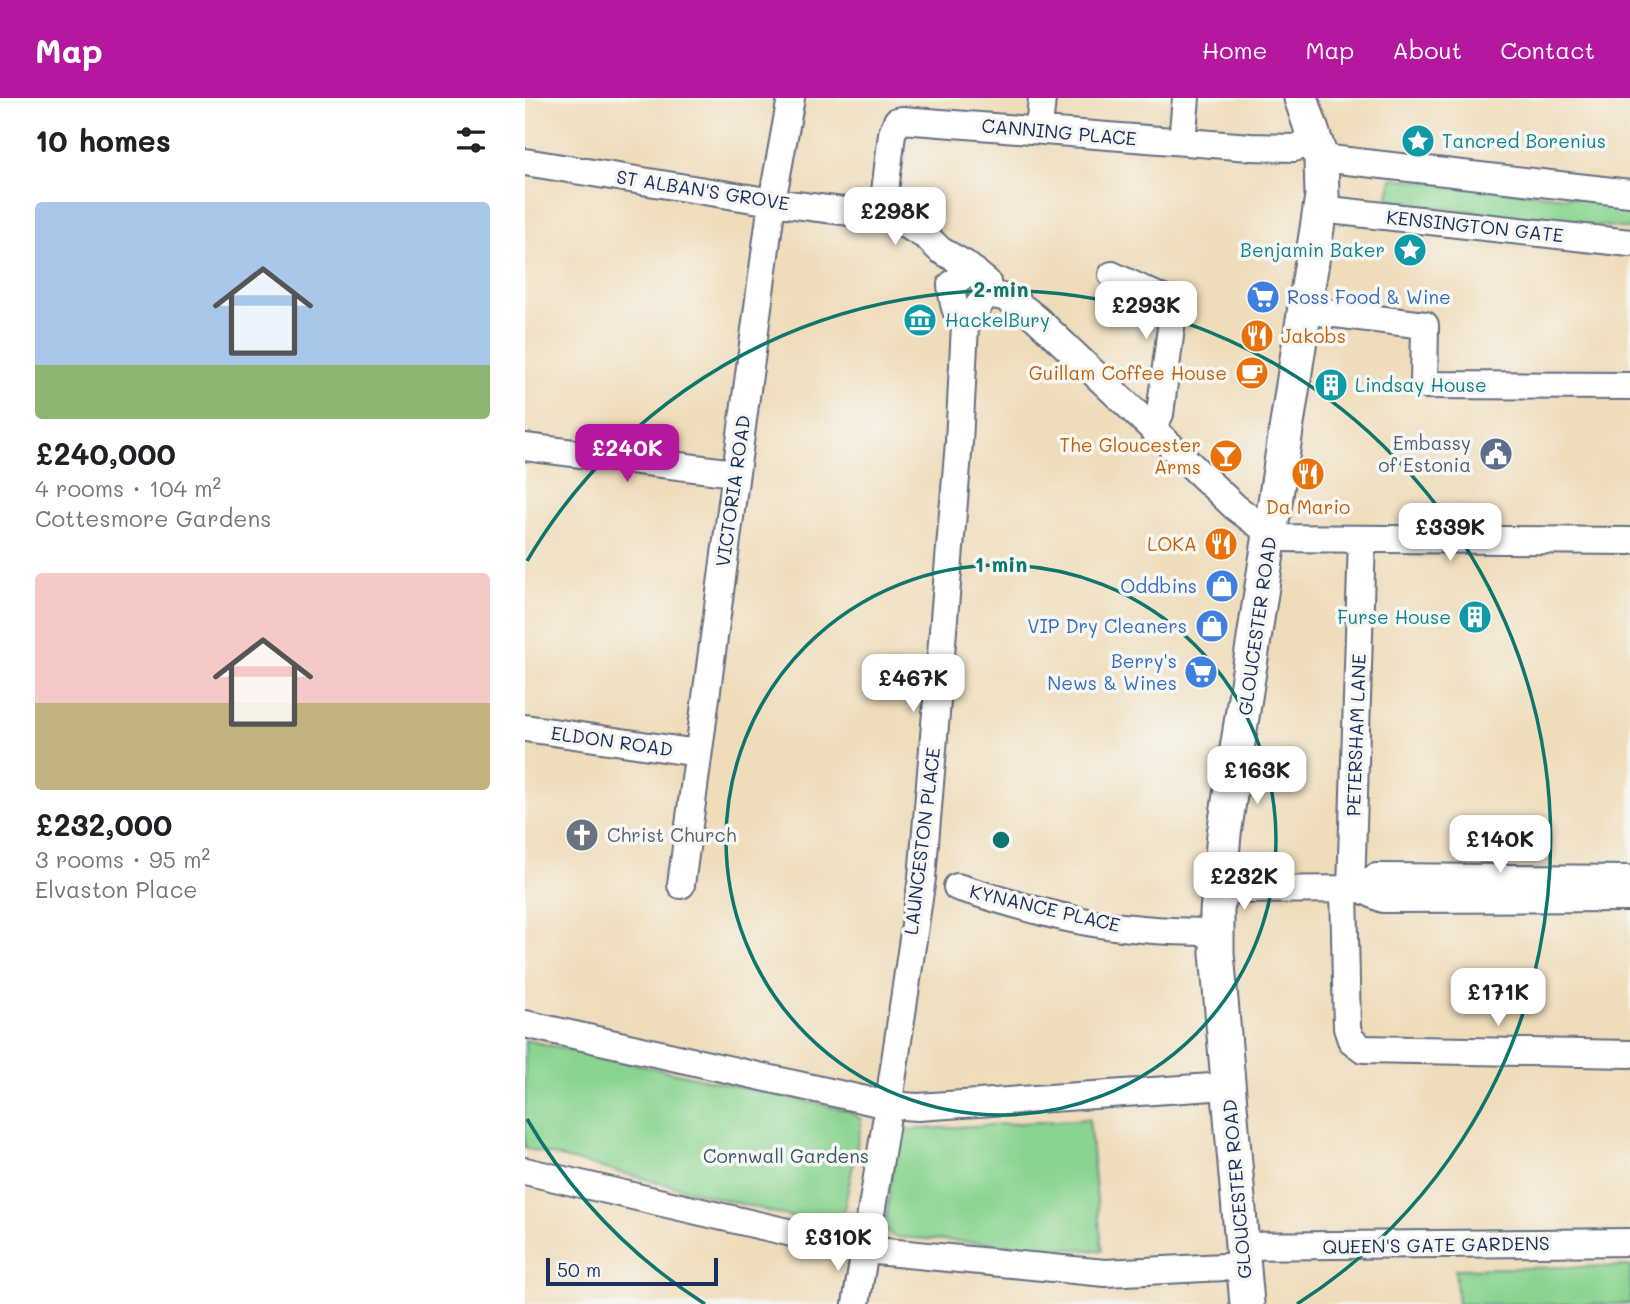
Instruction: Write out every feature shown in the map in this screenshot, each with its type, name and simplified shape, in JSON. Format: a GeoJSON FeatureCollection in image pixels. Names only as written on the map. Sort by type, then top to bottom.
{"type":"FeatureCollection","features":[{"type":"Feature","properties":{"kind":"main road"},"geometry":{"type":"LineString","coordinates":[[1301,98],[1319,149]]}},
{"type":"Feature","properties":{"kind":"main road","name":"GLOUCESTER ROAD"},"geometry":{"type":"LineString","coordinates":[[1247,1304],[1216,932],[1218,890],[1224,834],[1320,209],[1319,149]]}},
{"type":"Feature","properties":{"kind":"street","name":"VICTORIA ROAD"},"geometry":{"type":"LineString","coordinates":[[681,885],[772,202],[791,98]]}},
{"type":"Feature","properties":{"kind":"street"},"geometry":{"type":"LineString","coordinates":[[1039,130],[1042,98]]}},
{"type":"Feature","properties":{"kind":"street"},"geometry":{"type":"LineString","coordinates":[[1182,141],[1185,98]]}},
{"type":"Feature","properties":{"kind":"street","name":"CANNING PLACE"},"geometry":{"type":"LineString","coordinates":[[881,216],[892,134],[897,121],[906,119],[1319,149]]}},
{"type":"Feature","properties":{"kind":"street"},"geometry":{"type":"LineString","coordinates":[[1319,149],[1630,193]]}},
{"type":"Feature","properties":{"kind":"street","name":"ST ALBAN'S GROVE"},"geometry":{"type":"LineString","coordinates":[[525,162],[772,202],[881,216],[900,222],[927,237],[940,250],[974,271]]}},
{"type":"Feature","properties":{"kind":"street","name":"KENSINGTON GATE"},"geometry":{"type":"LineString","coordinates":[[1320,209],[1630,243]]}},
{"type":"Feature","properties":{"kind":"street"},"geometry":{"type":"LineString","coordinates":[[965,325],[986,295],[986,282],[974,271]]}},
{"type":"Feature","properties":{"kind":"street","name":"LAUNCESTON PLACE"},"geometry":{"type":"LineString","coordinates":[[888,1105],[922,878],[958,456],[965,325],[957,317],[951,285],[965,274],[974,271]]}},
{"type":"Feature","properties":{"kind":"street"},"geometry":{"type":"LineString","coordinates":[[1112,275],[1174,304],[1160,414],[1150,427]]}},
{"type":"Feature","properties":{"kind":"street"},"geometry":{"type":"LineString","coordinates":[[986,295],[1010,298],[1037,319],[1235,507],[1271,533],[1362,539],[1630,541]]}},
{"type":"Feature","properties":{"kind":"street"},"geometry":{"type":"LineString","coordinates":[[1303,310],[1425,325],[1424,384],[1630,386]]}},
{"type":"Feature","properties":{"kind":"street"},"geometry":{"type":"LineString","coordinates":[[525,447],[735,473]]}},
{"type":"Feature","properties":{"kind":"street","name":"PETERSHAM LANE"},"geometry":{"type":"LineString","coordinates":[[1362,539],[1347,1028],[1351,1040],[1363,1049],[1630,1054]]}},
{"type":"Feature","properties":{"kind":"street","name":"ELDON ROAD"},"geometry":{"type":"LineString","coordinates":[[525,728],[698,753]]}},
{"type":"Feature","properties":{"kind":"street"},"geometry":{"type":"LineString","coordinates":[[1352,889],[1376,877],[1630,879]]}},
{"type":"Feature","properties":{"kind":"street","name":"KYNANCE PLACE"},"geometry":{"type":"LineString","coordinates":[[957,887],[1070,918],[1176,932],[1216,932]]}},
{"type":"Feature","properties":{"kind":"street"},"geometry":{"type":"LineString","coordinates":[[1218,890],[1352,889],[1383,899],[1630,898]]}},
{"type":"Feature","properties":{"kind":"street"},"geometry":{"type":"LineString","coordinates":[[525,1024],[888,1105],[918,1107],[1227,1086]]}},
{"type":"Feature","properties":{"kind":"street"},"geometry":{"type":"LineString","coordinates":[[856,1304],[888,1105]]}},
{"type":"Feature","properties":{"kind":"street"},"geometry":{"type":"LineString","coordinates":[[525,1171],[865,1250],[1105,1273],[1243,1256]]}},
{"type":"Feature","properties":{"kind":"street","name":"QUEEN'S GATE GARDENS"},"geometry":{"type":"LineString","coordinates":[[1243,1256],[1630,1242]]}},
{"type":"Feature","properties":{"kind":"green space"},"geometry":{"type":"Polygon","coordinates":[[[1392,178],[1630,204],[1630,229],[1395,203],[1390,201],[1388,196],[1392,178]]]}},
{"type":"Feature","properties":{"kind":"green space","name":"Cornwall Gardens"},"geometry":{"type":"Polygon","coordinates":[[[525,1040],[850,1111],[861,1120],[861,1125],[842,1220],[837,1226],[830,1227],[525,1148],[525,1040]]]}},
{"type":"Feature","properties":{"kind":"green space","name":"Cornwall Gardens"},"geometry":{"type":"Polygon","coordinates":[[[1089,1119],[1102,1251],[895,1237],[887,1231],[885,1225],[896,1142],[898,1136],[908,1130],[1089,1119]]]}},
{"type":"Feature","properties":{"kind":"green space"},"geometry":{"type":"Polygon","coordinates":[[[1630,1266],[1630,1304],[1458,1304],[1455,1269],[1630,1266]]]}},
{"type":"Feature","properties":{"kind":"place","name":"Tancred Borenius"},"geometry":{"type":"Point","coordinates":[1418,141]}},
{"type":"Feature","properties":{"kind":"place","name":"Benjamin Baker"},"geometry":{"type":"Point","coordinates":[1410,250]}},
{"type":"Feature","properties":{"kind":"place","name":"Ross Food & Wine"},"geometry":{"type":"Point","coordinates":[1263,297]}},
{"type":"Feature","properties":{"kind":"place","name":"HackelBury"},"geometry":{"type":"Point","coordinates":[920,320]}},
{"type":"Feature","properties":{"kind":"place","name":"Jakobs"},"geometry":{"type":"Point","coordinates":[1257,336]}},
{"type":"Feature","properties":{"kind":"place","name":"Guillam Coffee House"},"geometry":{"type":"Point","coordinates":[1252,373]}},
{"type":"Feature","properties":{"kind":"place","name":"Lindsay House"},"geometry":{"type":"Point","coordinates":[1331,385]}},
{"type":"Feature","properties":{"kind":"place","name":"Embassy of Estonia"},"geometry":{"type":"Point","coordinates":[1496,454]}},
{"type":"Feature","properties":{"kind":"place","name":"The Gloucester Arms"},"geometry":{"type":"Point","coordinates":[1226,456]}},
{"type":"Feature","properties":{"kind":"place","name":"Da Mario"},"geometry":{"type":"Point","coordinates":[1308,474]}},
{"type":"Feature","properties":{"kind":"place","name":"LOKA"},"geometry":{"type":"Point","coordinates":[1221,544]}},
{"type":"Feature","properties":{"kind":"place","name":"Oddbins"},"geometry":{"type":"Point","coordinates":[1222,586]}},
{"type":"Feature","properties":{"kind":"place","name":"Furse House"},"geometry":{"type":"Point","coordinates":[1475,617]}},
{"type":"Feature","properties":{"kind":"place","name":"VIP Dry Cleaners"},"geometry":{"type":"Point","coordinates":[1212,626]}},
{"type":"Feature","properties":{"kind":"place","name":"Berry's News & Wines"},"geometry":{"type":"Point","coordinates":[1201,672]}},
{"type":"Feature","properties":{"kind":"place","name":"Christ Church"},"geometry":{"type":"Point","coordinates":[582,835]}}]}
